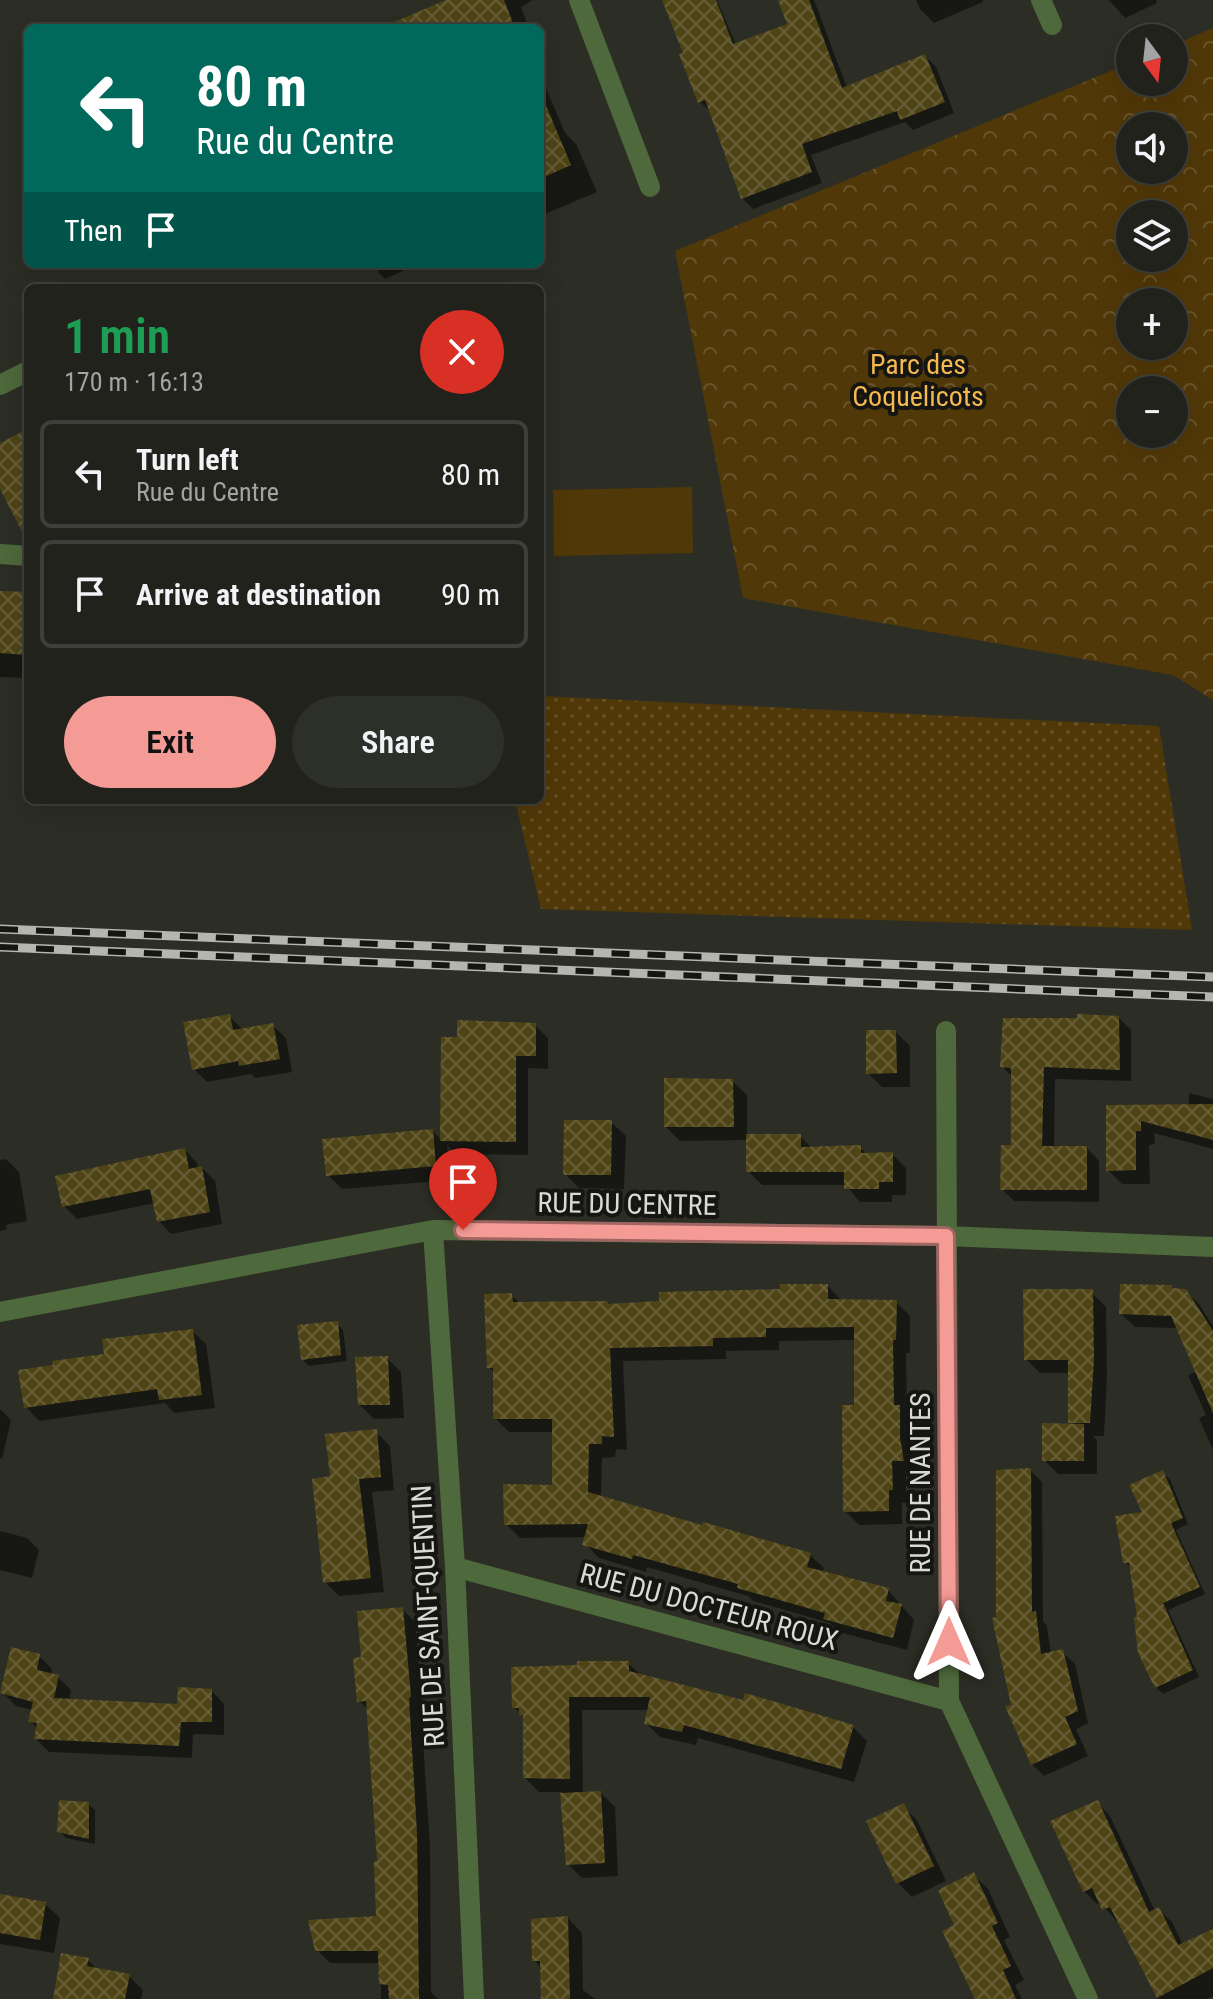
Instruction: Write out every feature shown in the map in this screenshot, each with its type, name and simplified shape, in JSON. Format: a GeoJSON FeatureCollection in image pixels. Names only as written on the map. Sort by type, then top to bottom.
{"type":"FeatureCollection","features":[{"type":"Feature","properties":{"kind":"street"},"geometry":{"type":"LineString","coordinates":[[579,0],[650,187]]}},
{"type":"Feature","properties":{"kind":"street"},"geometry":{"type":"LineString","coordinates":[[1041,0],[1052,25]]}},
{"type":"Feature","properties":{"kind":"street"},"geometry":{"type":"LineString","coordinates":[[0,385],[24,373]]}},
{"type":"Feature","properties":{"kind":"street"},"geometry":{"type":"LineString","coordinates":[[0,554],[24,556]]}},
{"type":"Feature","properties":{"kind":"street","name":"RUE DE NANTES"},"geometry":{"type":"LineString","coordinates":[[946,1031],[949,1701],[1088,1999]]}},
{"type":"Feature","properties":{"kind":"street","name":"RUE DU CENTRE"},"geometry":{"type":"LineString","coordinates":[[0,1312],[433,1230],[946,1236],[1213,1247]]}},
{"type":"Feature","properties":{"kind":"street","name":"RUE DE SAINT-QUENTIN"},"geometry":{"type":"LineString","coordinates":[[433,1230],[455,1567],[474,1999]]}},
{"type":"Feature","properties":{"kind":"street","name":"RUE DU DOCTEUR ROUX"},"geometry":{"type":"LineString","coordinates":[[455,1567],[949,1701]]}},
{"type":"Feature","properties":{"kind":"green space","name":"Parc des Coquelicots"},"geometry":{"type":"Polygon","coordinates":[[[1213,28],[1213,700],[1173,675],[743,598],[675,251],[1116,69],[1116,96],[1188,96],[1188,39],[1213,28]]]}},
{"type":"Feature","properties":{"kind":"green space"},"geometry":{"type":"Polygon","coordinates":[[[692,487],[693,553],[554,556],[553,490],[692,487]]]}},
{"type":"Feature","properties":{"kind":"green space"},"geometry":{"type":"Polygon","coordinates":[[[544,696],[1159,726],[1192,930],[541,909],[516,804],[544,804],[544,696]]]}},
{"type":"Feature","properties":{"kind":"building"},"geometry":{"type":"Polygon","coordinates":[[[446,0],[504,0],[513,24],[389,24],[446,0]]]}},
{"type":"Feature","properties":{"kind":"building"},"geometry":{"type":"Polygon","coordinates":[[[662,0],[716,0],[733,44],[787,24],[778,0],[809,0],[842,88],[925,54],[945,102],[900,120],[897,111],[802,144],[812,172],[741,199],[705,100],[698,103],[662,0]]]}},
{"type":"Feature","properties":{"kind":"building"},"geometry":{"type":"Polygon","coordinates":[[[544,101],[571,165],[544,177],[544,101]]]}},
{"type":"Feature","properties":{"kind":"building"},"geometry":{"type":"Polygon","coordinates":[[[24,431],[24,535],[0,489],[0,443],[24,431]]]}},
{"type":"Feature","properties":{"kind":"building"},"geometry":{"type":"Polygon","coordinates":[[[0,591],[24,592],[24,655],[0,653],[0,591]]]}},
{"type":"Feature","properties":{"kind":"building"},"geometry":{"type":"Polygon","coordinates":[[[230,1014],[233,1030],[273,1023],[280,1059],[239,1066],[238,1061],[192,1070],[183,1022],[230,1014]]]}},
{"type":"Feature","properties":{"kind":"building"},"geometry":{"type":"Polygon","coordinates":[[[1077,1014],[1119,1016],[1120,1070],[1044,1067],[1042,1146],[1087,1146],[1087,1190],[1000,1190],[1001,1145],[1011,1145],[1011,1068],[1000,1067],[1003,1018],[1077,1018],[1077,1014]]]}},
{"type":"Feature","properties":{"kind":"building"},"geometry":{"type":"Polygon","coordinates":[[[457,1020],[536,1023],[536,1056],[516,1056],[516,1142],[440,1141],[441,1037],[457,1037],[457,1020]]]}},
{"type":"Feature","properties":{"kind":"building"},"geometry":{"type":"Polygon","coordinates":[[[866,1030],[896,1030],[897,1073],[866,1074],[866,1030]]]}},
{"type":"Feature","properties":{"kind":"building"},"geometry":{"type":"Polygon","coordinates":[[[664,1078],[733,1079],[734,1127],[664,1127],[664,1078]]]}},
{"type":"Feature","properties":{"kind":"building"},"geometry":{"type":"Polygon","coordinates":[[[1213,1104],[1213,1140],[1141,1121],[1141,1131],[1136,1131],[1136,1170],[1106,1171],[1106,1105],[1213,1104]]]}},
{"type":"Feature","properties":{"kind":"building"},"geometry":{"type":"Polygon","coordinates":[[[564,1120],[612,1120],[611,1175],[563,1175],[564,1120]]]}},
{"type":"Feature","properties":{"kind":"building"},"geometry":{"type":"Polygon","coordinates":[[[433,1129],[436,1166],[326,1176],[322,1139],[433,1129]]]}},
{"type":"Feature","properties":{"kind":"building"},"geometry":{"type":"Polygon","coordinates":[[[746,1134],[801,1134],[801,1147],[861,1145],[861,1153],[893,1152],[893,1182],[879,1182],[879,1189],[844,1189],[844,1172],[746,1172],[746,1134]]]}},
{"type":"Feature","properties":{"kind":"building"},"geometry":{"type":"Polygon","coordinates":[[[185,1148],[189,1169],[202,1166],[210,1212],[157,1222],[150,1189],[62,1207],[55,1176],[185,1148]]]}},
{"type":"Feature","properties":{"kind":"building"},"geometry":{"type":"Polygon","coordinates":[[[780,1284],[828,1284],[828,1299],[897,1300],[896,1340],[893,1340],[894,1405],[900,1405],[904,1461],[892,1461],[893,1490],[889,1490],[889,1511],[843,1512],[842,1405],[854,1405],[854,1327],[766,1328],[766,1337],[713,1338],[713,1346],[610,1348],[614,1437],[602,1436],[602,1444],[589,1444],[588,1492],[811,1553],[807,1567],[889,1588],[886,1601],[902,1604],[893,1638],[823,1619],[825,1613],[737,1588],[738,1584],[633,1555],[632,1559],[582,1545],[588,1524],[504,1525],[503,1484],[552,1485],[552,1419],[493,1419],[493,1368],[487,1368],[484,1294],[512,1293],[513,1302],[607,1301],[608,1304],[659,1301],[659,1292],[780,1289],[780,1284]]]}},
{"type":"Feature","properties":{"kind":"building"},"geometry":{"type":"Polygon","coordinates":[[[1120,1284],[1172,1285],[1172,1288],[1186,1289],[1213,1331],[1213,1413],[1171,1316],[1119,1314],[1120,1284]]]}},
{"type":"Feature","properties":{"kind":"building"},"geometry":{"type":"Polygon","coordinates":[[[1023,1289],[1093,1289],[1094,1360],[1090,1423],[1068,1423],[1068,1360],[1024,1360],[1023,1289]]]}},
{"type":"Feature","properties":{"kind":"building"},"geometry":{"type":"Polygon","coordinates":[[[338,1321],[341,1355],[301,1360],[297,1325],[338,1321]]]}},
{"type":"Feature","properties":{"kind":"building"},"geometry":{"type":"Polygon","coordinates":[[[193,1329],[202,1395],[159,1400],[157,1389],[24,1408],[18,1370],[53,1365],[52,1361],[104,1354],[102,1339],[193,1329]]]}},
{"type":"Feature","properties":{"kind":"building"},"geometry":{"type":"Polygon","coordinates":[[[388,1356],[390,1405],[358,1405],[355,1357],[388,1356]]]}},
{"type":"Feature","properties":{"kind":"building"},"geometry":{"type":"Polygon","coordinates":[[[1042,1423],[1084,1424],[1084,1461],[1042,1461],[1042,1423]]]}},
{"type":"Feature","properties":{"kind":"building"},"geometry":{"type":"Polygon","coordinates":[[[377,1429],[381,1477],[359,1479],[371,1578],[323,1583],[312,1479],[330,1476],[325,1434],[377,1429]]]}},
{"type":"Feature","properties":{"kind":"building"},"geometry":{"type":"Polygon","coordinates":[[[1031,1468],[1032,1612],[1036,1611],[1041,1654],[1063,1649],[1078,1711],[1065,1717],[1077,1744],[1031,1765],[1005,1706],[1011,1705],[992,1618],[996,1617],[996,1470],[1031,1468]]]}},
{"type":"Feature","properties":{"kind":"building"},"geometry":{"type":"Polygon","coordinates":[[[1163,1470],[1183,1518],[1171,1523],[1200,1587],[1163,1603],[1193,1670],[1155,1688],[1138,1653],[1134,1618],[1137,1617],[1129,1563],[1123,1563],[1115,1516],[1142,1512],[1129,1485],[1163,1470]]]}},
{"type":"Feature","properties":{"kind":"building"},"geometry":{"type":"Polygon","coordinates":[[[403,1607],[411,1697],[417,1833],[419,1999],[389,1999],[388,1985],[379,1984],[378,1951],[315,1951],[308,1920],[376,1916],[374,1862],[377,1861],[366,1701],[357,1702],[353,1658],[361,1657],[357,1611],[403,1607]]]}},
{"type":"Feature","properties":{"kind":"building"},"geometry":{"type":"Polygon","coordinates":[[[11,1647],[40,1654],[37,1670],[59,1675],[54,1698],[177,1704],[178,1687],[212,1689],[212,1722],[181,1722],[179,1746],[34,1739],[37,1723],[28,1722],[33,1702],[0,1693],[11,1647]]]}},
{"type":"Feature","properties":{"kind":"building"},"geometry":{"type":"Polygon","coordinates":[[[577,1661],[629,1661],[629,1671],[743,1700],[745,1693],[854,1725],[841,1769],[684,1725],[682,1732],[644,1724],[650,1697],[569,1697],[570,1779],[523,1778],[523,1715],[519,1715],[519,1708],[512,1708],[511,1667],[577,1665],[577,1661]]]}},
{"type":"Feature","properties":{"kind":"building"},"geometry":{"type":"Polygon","coordinates":[[[601,1791],[605,1863],[566,1865],[560,1793],[601,1791]]]}},
{"type":"Feature","properties":{"kind":"building"},"geometry":{"type":"Polygon","coordinates":[[[59,1800],[89,1802],[89,1839],[57,1832],[59,1800]]]}},
{"type":"Feature","properties":{"kind":"building"},"geometry":{"type":"Polygon","coordinates":[[[1098,1800],[1149,1912],[1159,1907],[1178,1945],[1213,1929],[1213,1968],[1157,1998],[1110,1907],[1102,1910],[1092,1888],[1083,1892],[1050,1821],[1098,1800]]]}},
{"type":"Feature","properties":{"kind":"building"},"geometry":{"type":"Polygon","coordinates":[[[904,1803],[934,1866],[896,1884],[866,1821],[904,1803]]]}},
{"type":"Feature","properties":{"kind":"building"},"geometry":{"type":"Polygon","coordinates":[[[974,1872],[998,1923],[992,1926],[1011,1966],[1003,1970],[1016,1999],[975,1999],[942,1931],[954,1925],[938,1890],[974,1872]]]}},
{"type":"Feature","properties":{"kind":"building"},"geometry":{"type":"Polygon","coordinates":[[[0,1894],[46,1902],[40,1940],[0,1933],[0,1894]]]}},
{"type":"Feature","properties":{"kind":"building"},"geometry":{"type":"Polygon","coordinates":[[[568,1916],[570,1999],[541,1999],[540,1961],[532,1961],[531,1919],[568,1916]]]}},
{"type":"Feature","properties":{"kind":"building"},"geometry":{"type":"Polygon","coordinates":[[[61,1953],[89,1958],[87,1966],[130,1974],[125,1999],[53,1999],[61,1953]]]}},
{"type":"Feature","properties":{"kind":"railway"},"geometry":{"type":"LineString","coordinates":[[0,929],[1213,977]]}},
{"type":"Feature","properties":{"kind":"railway"},"geometry":{"type":"LineString","coordinates":[[0,947],[1213,997]]}},
{"type":"Feature","properties":{"kind":"route"},"geometry":{"type":"LineString","coordinates":[[463,1230],[946,1236],[949,1642]]}}]}
